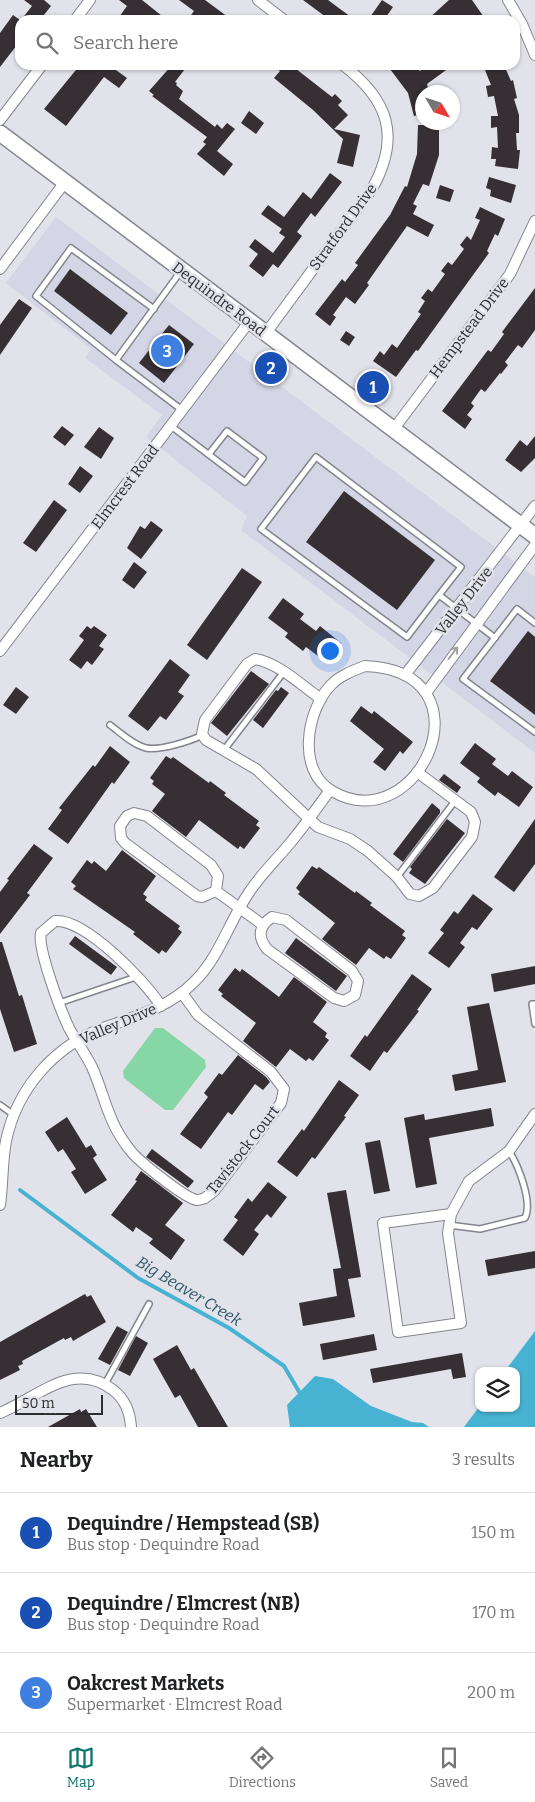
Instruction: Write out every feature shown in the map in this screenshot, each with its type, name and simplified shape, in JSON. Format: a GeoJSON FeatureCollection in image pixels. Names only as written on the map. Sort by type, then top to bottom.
{"type":"FeatureCollection","features":[{"type":"Feature","properties":{"kind":"main road","name":"Dequindre Road"},"geometry":{"type":"LineString","coordinates":[[0,133],[535,536]]}},
{"type":"Feature","properties":{"kind":"street"},"geometry":{"type":"LineString","coordinates":[[79,15],[90,0]]}},
{"type":"Feature","properties":{"kind":"street"},"geometry":{"type":"LineString","coordinates":[[258,0],[278,15]]}},
{"type":"Feature","properties":{"kind":"street"},"geometry":{"type":"LineString","coordinates":[[508,0],[517,15]]}},
{"type":"Feature","properties":{"kind":"street"},"geometry":{"type":"LineString","coordinates":[[520,21],[535,55]]}},
{"type":"Feature","properties":{"kind":"street"},"geometry":{"type":"LineString","coordinates":[[0,120],[38,70]]}},
{"type":"Feature","properties":{"kind":"street","name":"Stratford Drive"},"geometry":{"type":"LineString","coordinates":[[266,333],[372,189],[386,156],[388,138],[381,106],[366,84],[349,70]]}},
{"type":"Feature","properties":{"kind":"street"},"geometry":{"type":"LineString","coordinates":[[0,269],[65,182]]}},
{"type":"Feature","properties":{"kind":"street","name":"Hempstead Drive"},"geometry":{"type":"LineString","coordinates":[[393,430],[510,274],[535,221]]}},
{"type":"Feature","properties":{"kind":"street","name":"Elmcrest Road"},"geometry":{"type":"LineString","coordinates":[[0,651],[249,322]]}},
{"type":"Feature","properties":{"kind":"street","name":"Valley Drive"},"geometry":{"type":"LineString","coordinates":[[405,675],[458,609],[535,506]]}},
{"type":"Feature","properties":{"kind":"street","name":"Valley Drive"},"geometry":{"type":"LineString","coordinates":[[426,693],[535,545]]}},
{"type":"Feature","properties":{"kind":"street"},"geometry":{"type":"LineString","coordinates":[[320,699],[265,660],[255,659],[247,664],[205,720],[202,726],[203,735],[212,744],[266,777],[318,827],[359,845],[397,877],[410,894],[418,896],[426,894],[433,888],[472,837],[475,822],[470,812],[417,772]]}},
{"type":"Feature","properties":{"kind":"street"},"geometry":{"type":"LineString","coordinates":[[365,666],[392,669],[405,675],[416,682],[426,693],[434,713],[436,731],[428,757],[417,772],[401,788],[377,799],[354,800],[330,790],[315,772],[309,750],[311,723],[320,699],[340,677],[365,666]]}},
{"type":"Feature","properties":{"kind":"street","name":"Valley Drive"},"geometry":{"type":"LineString","coordinates":[[0,1205],[6,1142],[14,1115],[27,1089],[44,1066],[77,1040],[162,1006],[182,993],[213,959],[239,907],[330,790]]}},
{"type":"Feature","properties":{"kind":"street"},"geometry":{"type":"LineString","coordinates":[[134,813],[147,816],[211,865],[218,876],[216,891],[202,897],[190,892],[125,843],[119,833],[122,821],[134,813]]}},
{"type":"Feature","properties":{"kind":"street"},"geometry":{"type":"LineString","coordinates":[[216,891],[263,925]]}},
{"type":"Feature","properties":{"kind":"street"},"geometry":{"type":"LineString","coordinates":[[272,917],[280,917],[294,926],[356,975],[358,989],[355,995],[344,1001],[334,998],[267,949],[262,943],[260,933],[263,925],[272,917]]}},
{"type":"Feature","properties":{"kind":"street"},"geometry":{"type":"LineString","coordinates":[[77,1040],[69,1028],[59,1003],[40,939],[45,928],[55,921],[71,922],[80,929],[139,976],[162,1006]]}},
{"type":"Feature","properties":{"kind":"street","name":"Tavistock Court"},"geometry":{"type":"LineString","coordinates":[[77,1040],[93,1069],[108,1116],[131,1151],[184,1194],[197,1200],[205,1198],[214,1191],[281,1103],[284,1089],[271,1072],[198,1015],[182,993]]}},
{"type":"Feature","properties":{"kind":"street"},"geometry":{"type":"LineString","coordinates":[[451,1214],[383,1223],[398,1332],[461,1323],[449,1225],[451,1214],[469,1181],[509,1151],[535,1114]]}},
{"type":"Feature","properties":{"kind":"street"},"geometry":{"type":"LineString","coordinates":[[0,1413],[63,1381],[76,1377],[106,1384],[124,1401],[128,1411],[130,1427]]}},
{"type":"Feature","properties":{"kind":"lane"},"geometry":{"type":"LineString","coordinates":[[154,309],[71,248],[36,296],[116,360],[183,410]]}},
{"type":"Feature","properties":{"kind":"lane"},"geometry":{"type":"LineString","coordinates":[[116,360],[182,270]]}},
{"type":"Feature","properties":{"kind":"lane"},"geometry":{"type":"LineString","coordinates":[[171,426],[245,482],[263,458],[227,430],[209,454]]}},
{"type":"Feature","properties":{"kind":"lane"},"geometry":{"type":"LineString","coordinates":[[316,457],[460,567],[439,595],[407,637],[261,529],[316,457]]}},
{"type":"Feature","properties":{"kind":"lane"},"geometry":{"type":"LineString","coordinates":[[439,595],[495,638]]}},
{"type":"Feature","properties":{"kind":"lane"},"geometry":{"type":"LineString","coordinates":[[535,623],[517,609],[463,679],[535,732]]}},
{"type":"Feature","properties":{"kind":"lane"},"geometry":{"type":"LineString","coordinates":[[224,750],[283,673]]}},
{"type":"Feature","properties":{"kind":"lane"},"geometry":{"type":"LineString","coordinates":[[110,725],[131,741],[146,748],[184,742],[203,735]]}},
{"type":"Feature","properties":{"kind":"lane"},"geometry":{"type":"LineString","coordinates":[[397,877],[455,801]]}},
{"type":"Feature","properties":{"kind":"lane"},"geometry":{"type":"LineString","coordinates":[[59,1003],[139,976]]}},
{"type":"Feature","properties":{"kind":"lane"},"geometry":{"type":"LineString","coordinates":[[535,1004],[532,1004],[535,1024]]}},
{"type":"Feature","properties":{"kind":"lane"},"geometry":{"type":"LineString","coordinates":[[0,1105],[14,1115]]}},
{"type":"Feature","properties":{"kind":"lane"},"geometry":{"type":"LineString","coordinates":[[449,1225],[480,1229],[525,1218],[527,1214],[525,1194],[517,1164],[509,1151]]}},
{"type":"Feature","properties":{"kind":"lane"},"geometry":{"type":"LineString","coordinates":[[106,1384],[149,1304]]}},
{"type":"Feature","properties":{"kind":"shaded area"},"geometry":{"type":"Polygon","coordinates":[[[56,217],[535,577],[535,753],[241,530],[247,516],[146,437],[162,415],[85,358],[91,349],[6,283],[56,217]]]}},
{"type":"Feature","properties":{"kind":"green space"},"geometry":{"type":"Polygon","coordinates":[[[155,1028],[163,1028],[205,1060],[206,1067],[173,1110],[165,1110],[124,1078],[123,1071],[155,1028]]]}},
{"type":"Feature","properties":{"kind":"water"},"geometry":{"type":"Polygon","coordinates":[[[535,1331],[535,1427],[464,1427],[475,1412],[520,1412],[520,1367],[508,1367],[535,1331]]]}},
{"type":"Feature","properties":{"kind":"water"},"geometry":{"type":"Polygon","coordinates":[[[315,1376],[333,1379],[371,1406],[412,1422],[423,1423],[429,1427],[290,1427],[287,1405],[315,1376]]]}},
{"type":"Feature","properties":{"kind":"building"},"geometry":{"type":"Polygon","coordinates":[[[24,0],[44,0],[51,6],[44,15],[25,15],[32,6],[24,0]]]}},
{"type":"Feature","properties":{"kind":"building"},"geometry":{"type":"Polygon","coordinates":[[[119,0],[142,0],[161,15],[121,15],[127,6],[119,0]]]}},
{"type":"Feature","properties":{"kind":"building"},"geometry":{"type":"Polygon","coordinates":[[[179,0],[205,0],[225,15],[191,15],[194,11],[179,0]]]}},
{"type":"Feature","properties":{"kind":"building"},"geometry":{"type":"Polygon","coordinates":[[[303,0],[328,0],[348,15],[323,15],[303,0]]]}},
{"type":"Feature","properties":{"kind":"building"},"geometry":{"type":"Polygon","coordinates":[[[382,0],[393,7],[387,15],[372,15],[382,0]]]}},
{"type":"Feature","properties":{"kind":"building"},"geometry":{"type":"Polygon","coordinates":[[[449,0],[472,0],[482,15],[432,15],[449,0]]]}},
{"type":"Feature","properties":{"kind":"building"},"geometry":{"type":"Polygon","coordinates":[[[13,15],[15,16],[15,48],[0,67],[0,33],[13,15]]]}},
{"type":"Feature","properties":{"kind":"building"},"geometry":{"type":"Polygon","coordinates":[[[76,70],[116,70],[127,78],[119,88],[104,77],[66,126],[44,109],[76,70]]]}},
{"type":"Feature","properties":{"kind":"building"},"geometry":{"type":"Polygon","coordinates":[[[168,70],[184,70],[175,82],[183,91],[179,99],[215,127],[217,124],[222,129],[227,123],[235,129],[217,151],[233,164],[224,176],[197,154],[206,144],[203,142],[207,137],[152,96],[154,95],[149,91],[168,70]]]}},
{"type":"Feature","properties":{"kind":"building"},"geometry":{"type":"Polygon","coordinates":[[[279,70],[297,70],[332,97],[335,94],[342,101],[338,105],[348,115],[334,129],[360,135],[353,167],[337,163],[343,139],[313,110],[274,78],[280,71],[279,70]]]}},
{"type":"Feature","properties":{"kind":"building"},"geometry":{"type":"Polygon","coordinates":[[[391,70],[446,70],[427,85],[415,85],[414,116],[408,93],[391,70]]]}},
{"type":"Feature","properties":{"kind":"building"},"geometry":{"type":"Polygon","coordinates":[[[485,70],[506,70],[511,81],[513,80],[517,98],[514,99],[519,115],[519,133],[516,133],[517,150],[520,150],[518,169],[495,166],[496,159],[491,159],[492,147],[498,148],[497,127],[491,128],[491,116],[498,116],[494,96],[488,97],[486,86],[491,85],[485,70]]]}},
{"type":"Feature","properties":{"kind":"building"},"geometry":{"type":"Polygon","coordinates":[[[249,111],[264,123],[256,134],[241,123],[249,111]]]}},
{"type":"Feature","properties":{"kind":"building"},"geometry":{"type":"Polygon","coordinates":[[[418,130],[439,130],[439,155],[429,186],[423,184],[413,204],[417,206],[413,214],[434,225],[428,237],[407,226],[367,283],[369,285],[355,304],[346,297],[333,315],[336,317],[330,326],[315,314],[342,279],[345,282],[358,265],[355,263],[390,215],[405,186],[407,187],[417,154],[418,130]]]}},
{"type":"Feature","properties":{"kind":"building"},"geometry":{"type":"Polygon","coordinates":[[[330,173],[342,182],[315,217],[311,213],[297,232],[302,236],[278,268],[273,264],[263,277],[249,266],[258,254],[249,247],[255,239],[273,253],[285,237],[279,233],[282,229],[261,214],[268,205],[284,217],[303,192],[311,199],[330,173]]]}},
{"type":"Feature","properties":{"kind":"building"},"geometry":{"type":"Polygon","coordinates":[[[489,177],[516,185],[511,203],[490,196],[491,190],[486,188],[489,177]]]}},
{"type":"Feature","properties":{"kind":"building"},"geometry":{"type":"Polygon","coordinates":[[[440,185],[454,190],[450,202],[436,198],[440,185]]]}},
{"type":"Feature","properties":{"kind":"building"},"geometry":{"type":"Polygon","coordinates":[[[480,207],[505,219],[498,236],[495,234],[487,251],[489,253],[418,351],[416,350],[396,377],[373,361],[380,351],[384,355],[392,344],[397,348],[421,314],[418,312],[425,301],[421,298],[428,289],[432,292],[445,274],[441,271],[448,262],[452,265],[464,249],[460,245],[467,236],[471,240],[480,220],[475,218],[480,207]]]}},
{"type":"Feature","properties":{"kind":"building"},"geometry":{"type":"Polygon","coordinates":[[[70,269],[128,313],[111,335],[54,291],[70,269]]]}},
{"type":"Feature","properties":{"kind":"building"},"geometry":{"type":"Polygon","coordinates":[[[535,288],[535,330],[522,348],[518,345],[505,362],[508,365],[501,374],[485,392],[481,389],[471,403],[474,406],[467,415],[472,419],[465,429],[442,411],[488,350],[491,352],[504,334],[502,332],[535,288]]]}},
{"type":"Feature","properties":{"kind":"building"},"geometry":{"type":"Polygon","coordinates":[[[19,299],[32,308],[0,355],[0,325],[19,299]]]}},
{"type":"Feature","properties":{"kind":"building"},"geometry":{"type":"Polygon","coordinates":[[[169,325],[194,344],[164,383],[139,363],[169,325]]]}},
{"type":"Feature","properties":{"kind":"building"},"geometry":{"type":"Polygon","coordinates":[[[346,331],[355,337],[349,346],[340,340],[346,331]]]}},
{"type":"Feature","properties":{"kind":"building"},"geometry":{"type":"Polygon","coordinates":[[[62,426],[74,435],[65,446],[53,437],[62,426]]]}},
{"type":"Feature","properties":{"kind":"building"},"geometry":{"type":"Polygon","coordinates":[[[99,427],[114,438],[101,459],[84,447],[99,427]]]}},
{"type":"Feature","properties":{"kind":"building"},"geometry":{"type":"Polygon","coordinates":[[[535,436],[535,458],[521,472],[505,460],[520,440],[527,446],[535,436]]]}},
{"type":"Feature","properties":{"kind":"building"},"geometry":{"type":"Polygon","coordinates":[[[80,466],[93,476],[80,493],[68,484],[80,466]]]}},
{"type":"Feature","properties":{"kind":"building"},"geometry":{"type":"Polygon","coordinates":[[[344,491],[435,560],[397,610],[306,542],[344,491]]]}},
{"type":"Feature","properties":{"kind":"building"},"geometry":{"type":"Polygon","coordinates":[[[54,500],[67,510],[36,552],[23,543],[54,500]]]}},
{"type":"Feature","properties":{"kind":"building"},"geometry":{"type":"Polygon","coordinates":[[[151,521],[163,530],[141,559],[127,548],[140,526],[145,529],[151,521]]]}},
{"type":"Feature","properties":{"kind":"building"},"geometry":{"type":"Polygon","coordinates":[[[134,562],[147,572],[134,589],[122,580],[134,562]]]}},
{"type":"Feature","properties":{"kind":"building"},"geometry":{"type":"Polygon","coordinates":[[[242,568],[262,582],[207,660],[187,645],[242,568]]]}},
{"type":"Feature","properties":{"kind":"building"},"geometry":{"type":"Polygon","coordinates":[[[283,598],[304,614],[300,619],[316,631],[320,626],[341,643],[326,662],[306,647],[303,651],[285,637],[288,633],[268,618],[283,598]]]}},
{"type":"Feature","properties":{"kind":"building"},"geometry":{"type":"Polygon","coordinates":[[[87,626],[91,629],[94,626],[107,635],[99,646],[104,649],[92,665],[87,661],[81,669],[69,660],[84,640],[79,636],[87,626]]]}},
{"type":"Feature","properties":{"kind":"building"},"geometry":{"type":"Polygon","coordinates":[[[528,631],[535,637],[535,715],[490,681],[528,631]]]}},
{"type":"Feature","properties":{"kind":"building"},"geometry":{"type":"Polygon","coordinates":[[[170,659],[190,675],[178,692],[184,696],[166,720],[160,716],[148,731],[128,716],[170,659]]]}},
{"type":"Feature","properties":{"kind":"building"},"geometry":{"type":"Polygon","coordinates":[[[251,671],[269,684],[227,736],[211,723],[251,671]]]}},
{"type":"Feature","properties":{"kind":"building"},"geometry":{"type":"Polygon","coordinates":[[[16,687],[29,697],[16,714],[3,705],[16,687]]]}},
{"type":"Feature","properties":{"kind":"building"},"geometry":{"type":"Polygon","coordinates":[[[281,687],[289,693],[263,728],[253,720],[276,690],[278,691],[281,687]]]}},
{"type":"Feature","properties":{"kind":"building"},"geometry":{"type":"Polygon","coordinates":[[[361,706],[372,714],[374,711],[413,742],[403,754],[400,751],[385,771],[373,762],[384,749],[350,721],[361,706]]]}},
{"type":"Feature","properties":{"kind":"building"},"geometry":{"type":"Polygon","coordinates":[[[475,743],[496,759],[492,764],[508,776],[512,771],[533,787],[519,807],[498,792],[495,796],[477,782],[480,778],[460,763],[475,743]]]}},
{"type":"Feature","properties":{"kind":"building"},"geometry":{"type":"Polygon","coordinates":[[[110,746],[130,762],[114,784],[112,782],[68,844],[48,829],[62,810],[59,808],[93,765],[95,767],[110,746]]]}},
{"type":"Feature","properties":{"kind":"building"},"geometry":{"type":"Polygon","coordinates":[[[166,756],[171,759],[173,757],[209,783],[210,781],[226,793],[224,795],[259,821],[256,825],[260,828],[244,849],[240,846],[238,849],[199,820],[186,837],[152,811],[165,794],[152,784],[154,781],[150,778],[166,756]]]}},
{"type":"Feature","properties":{"kind":"building"},"geometry":{"type":"Polygon","coordinates":[[[444,774],[461,787],[457,793],[439,780],[444,774]]]}},
{"type":"Feature","properties":{"kind":"building"},"geometry":{"type":"Polygon","coordinates":[[[432,803],[440,810],[440,813],[403,862],[393,854],[432,803]]]}},
{"type":"Feature","properties":{"kind":"building"},"geometry":{"type":"Polygon","coordinates":[[[447,819],[465,833],[425,884],[409,873],[412,869],[410,867],[447,819]]]}},
{"type":"Feature","properties":{"kind":"building"},"geometry":{"type":"Polygon","coordinates":[[[535,819],[535,864],[514,892],[494,877],[535,819]]]}},
{"type":"Feature","properties":{"kind":"building"},"geometry":{"type":"Polygon","coordinates":[[[34,844],[53,858],[27,893],[30,895],[0,934],[0,892],[9,880],[7,879],[34,844]]]}},
{"type":"Feature","properties":{"kind":"building"},"geometry":{"type":"Polygon","coordinates":[[[122,850],[156,876],[143,894],[147,897],[145,900],[180,926],[178,929],[182,932],[166,953],[162,950],[159,954],[133,934],[135,932],[73,889],[76,886],[71,882],[87,860],[92,864],[94,861],[106,871],[122,850]]]}},
{"type":"Feature","properties":{"kind":"building"},"geometry":{"type":"Polygon","coordinates":[[[312,866],[317,869],[319,867],[355,893],[356,891],[372,903],[370,905],[405,931],[402,935],[406,938],[391,959],[386,956],[384,959],[369,948],[356,965],[322,939],[335,923],[298,894],[300,892],[296,888],[312,866]]]}},
{"type":"Feature","properties":{"kind":"building"},"geometry":{"type":"Polygon","coordinates":[[[473,894],[493,909],[477,930],[472,927],[460,943],[465,947],[449,968],[428,953],[444,933],[440,930],[454,911],[458,914],[473,894]]]}},
{"type":"Feature","properties":{"kind":"building"},"geometry":{"type":"Polygon","coordinates":[[[75,936],[117,967],[111,975],[69,944],[75,936]]]}},
{"type":"Feature","properties":{"kind":"building"},"geometry":{"type":"Polygon","coordinates":[[[296,938],[347,976],[336,991],[285,953],[296,938]]]}},
{"type":"Feature","properties":{"kind":"building"},"geometry":{"type":"Polygon","coordinates":[[[0,942],[2,942],[19,996],[22,995],[37,1044],[14,1052],[0,1009],[0,942]]]}},
{"type":"Feature","properties":{"kind":"building"},"geometry":{"type":"Polygon","coordinates":[[[535,966],[535,984],[494,992],[491,974],[535,966]]]}},
{"type":"Feature","properties":{"kind":"building"},"geometry":{"type":"Polygon","coordinates":[[[235,968],[240,972],[242,969],[279,997],[294,977],[327,1002],[313,1022],[327,1033],[325,1037],[329,1040],[313,1061],[309,1058],[306,1061],[290,1049],[276,1067],[243,1041],[256,1023],[221,996],[223,994],[218,990],[235,968]]]}},
{"type":"Feature","properties":{"kind":"building"},"geometry":{"type":"Polygon","coordinates":[[[412,974],[432,989],[417,1010],[419,1011],[387,1053],[384,1051],[370,1071],[350,1056],[365,1035],[367,1037],[412,974]]]}},
{"type":"Feature","properties":{"kind":"building"},"geometry":{"type":"Polygon","coordinates":[[[489,1003],[506,1082],[455,1091],[452,1075],[478,1070],[467,1007],[489,1003]]]}},
{"type":"Feature","properties":{"kind":"building"},"geometry":{"type":"Polygon","coordinates":[[[238,1055],[270,1082],[263,1090],[255,1084],[232,1115],[228,1112],[201,1149],[180,1134],[208,1097],[204,1093],[219,1073],[222,1075],[238,1055]]]}},
{"type":"Feature","properties":{"kind":"building"},"geometry":{"type":"Polygon","coordinates":[[[339,1080],[359,1095],[344,1116],[346,1117],[315,1159],[312,1157],[297,1177],[277,1162],[302,1129],[304,1131],[339,1080]]]}},
{"type":"Feature","properties":{"kind":"building"},"geometry":{"type":"Polygon","coordinates":[[[491,1108],[494,1126],[429,1138],[437,1184],[416,1188],[404,1118],[424,1114],[425,1120],[491,1108]]]}},
{"type":"Feature","properties":{"kind":"building"},"geometry":{"type":"Polygon","coordinates":[[[67,1117],[86,1148],[91,1145],[97,1155],[93,1158],[107,1180],[85,1194],[71,1172],[76,1169],[63,1149],[58,1152],[45,1132],[67,1117]]]}},
{"type":"Feature","properties":{"kind":"building"},"geometry":{"type":"Polygon","coordinates":[[[380,1140],[390,1191],[374,1194],[365,1143],[380,1140]]]}},
{"type":"Feature","properties":{"kind":"building"},"geometry":{"type":"Polygon","coordinates":[[[152,1149],[194,1181],[188,1188],[146,1157],[152,1149]]]}},
{"type":"Feature","properties":{"kind":"building"},"geometry":{"type":"Polygon","coordinates":[[[141,1171],[183,1203],[165,1225],[185,1240],[171,1260],[149,1243],[153,1239],[136,1227],[133,1232],[111,1215],[137,1181],[135,1180],[141,1171]]]}},
{"type":"Feature","properties":{"kind":"building"},"geometry":{"type":"Polygon","coordinates":[[[268,1182],[287,1197],[271,1218],[267,1214],[254,1230],[259,1234],[243,1256],[223,1240],[238,1220],[234,1217],[248,1198],[252,1202],[268,1182]]]}},
{"type":"Feature","properties":{"kind":"building"},"geometry":{"type":"Polygon","coordinates":[[[346,1190],[361,1277],[348,1279],[355,1317],[303,1326],[299,1303],[337,1296],[333,1269],[341,1268],[327,1193],[346,1190]]]}},
{"type":"Feature","properties":{"kind":"building"},"geometry":{"type":"Polygon","coordinates":[[[535,1251],[535,1268],[488,1276],[485,1260],[535,1251]]]}},
{"type":"Feature","properties":{"kind":"building"},"geometry":{"type":"Polygon","coordinates":[[[85,1294],[87,1297],[91,1295],[106,1322],[73,1341],[71,1337],[65,1340],[64,1338],[22,1361],[23,1364],[18,1366],[20,1370],[0,1380],[0,1342],[85,1294]]]}},
{"type":"Feature","properties":{"kind":"building"},"geometry":{"type":"Polygon","coordinates":[[[117,1326],[128,1332],[110,1365],[98,1359],[117,1326]]]}},
{"type":"Feature","properties":{"kind":"building"},"geometry":{"type":"Polygon","coordinates":[[[374,1334],[377,1350],[323,1360],[320,1344],[374,1334]]]}},
{"type":"Feature","properties":{"kind":"building"},"geometry":{"type":"Polygon","coordinates":[[[136,1336],[148,1343],[130,1376],[118,1370],[136,1336]]]}},
{"type":"Feature","properties":{"kind":"building"},"geometry":{"type":"Polygon","coordinates":[[[177,1345],[191,1370],[194,1368],[228,1427],[198,1427],[180,1395],[175,1398],[153,1359],[177,1345]]]}},
{"type":"Feature","properties":{"kind":"building"},"geometry":{"type":"Polygon","coordinates":[[[462,1353],[466,1377],[453,1379],[451,1369],[373,1383],[370,1369],[462,1353]]]}},
{"type":"Feature","properties":{"kind":"building"},"geometry":{"type":"Polygon","coordinates":[[[80,1409],[81,1412],[86,1409],[97,1427],[48,1427],[80,1409]]]}},
{"type":"Feature","properties":{"kind":"waterway","name":"Big Beaver Creek"},"geometry":{"type":"LineString","coordinates":[[20,1190],[138,1278],[229,1328],[284,1366],[301,1395]]}},
{"type":"Feature","properties":{"kind":"place","name":"Oakcrest Markets"},"geometry":{"type":"Point","coordinates":[167,351]}},
{"type":"Feature","properties":{"kind":"place","name":"Dequindre / Elmcrest (NB)"},"geometry":{"type":"Point","coordinates":[271,368]}},
{"type":"Feature","properties":{"kind":"place","name":"Dequindre / Hempstead (SB)"},"geometry":{"type":"Point","coordinates":[373,387]}}]}
